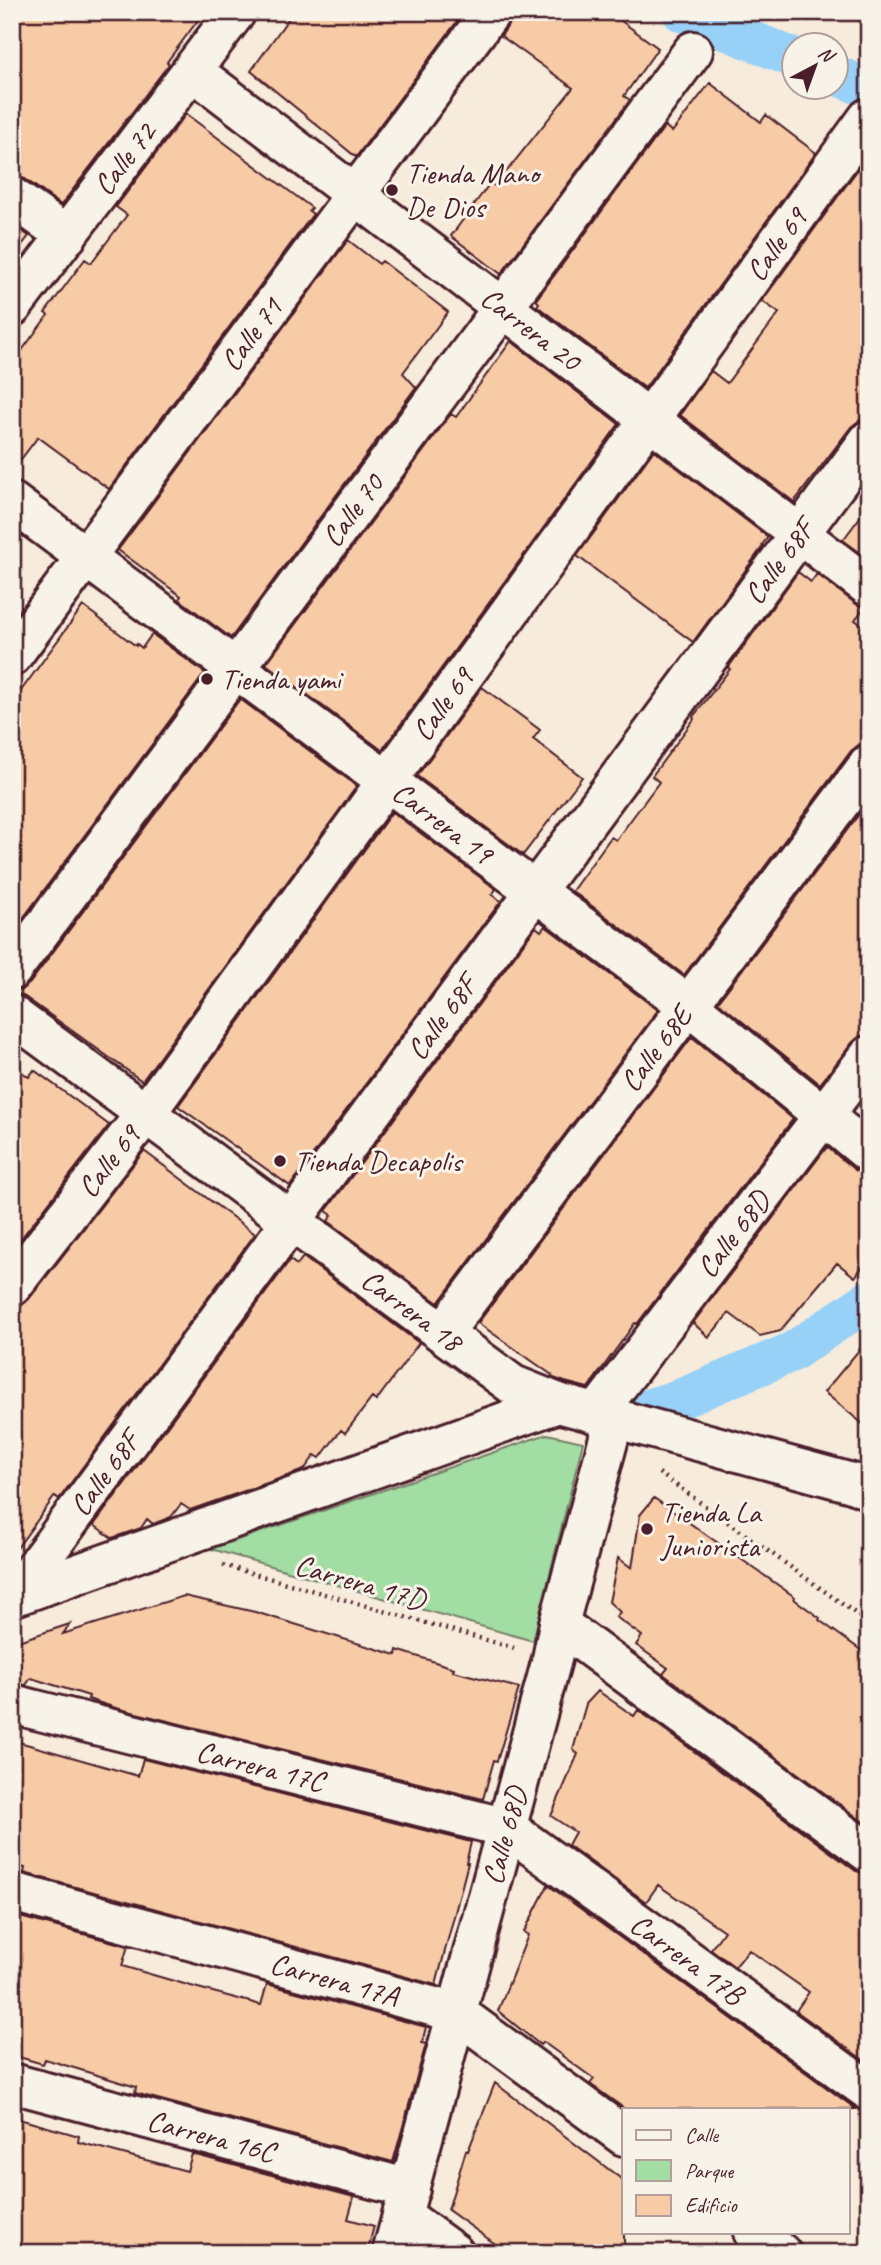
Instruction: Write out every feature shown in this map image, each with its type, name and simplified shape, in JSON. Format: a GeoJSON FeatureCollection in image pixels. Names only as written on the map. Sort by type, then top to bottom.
{"type":"FeatureCollection","features":[{"type":"Feature","properties":{"kind":"street","name":"Calle 72"},"geometry":{"type":"LineString","coordinates":[[12,307],[236,12]]}},
{"type":"Feature","properties":{"kind":"street","name":"Calle 71"},"geometry":{"type":"LineString","coordinates":[[12,656],[491,12]]}},
{"type":"Feature","properties":{"kind":"street","name":"Calle 70"},"geometry":{"type":"LineString","coordinates":[[12,970],[693,51]]}},
{"type":"Feature","properties":{"kind":"street","name":"Carrera 20"},"geometry":{"type":"LineString","coordinates":[[192,71],[869,587]]}},
{"type":"Feature","properties":{"kind":"street","name":"Calle 69"},"geometry":{"type":"LineString","coordinates":[[12,1286],[146,1113],[868,118]]}},
{"type":"Feature","properties":{"kind":"street"},"geometry":{"type":"LineString","coordinates":[[12,197],[66,236]]}},
{"type":"Feature","properties":{"kind":"street","name":"Calle 68F"},"geometry":{"type":"LineString","coordinates":[[13,1597],[869,440]]}},
{"type":"Feature","properties":{"kind":"street","name":"Carrera 19"},"geometry":{"type":"LineString","coordinates":[[12,502],[688,1006],[869,1153]]}},
{"type":"Feature","properties":{"kind":"street","name":"Calle 68E"},"geometry":{"type":"LineString","coordinates":[[443,1333],[869,764]]}},
{"type":"Feature","properties":{"kind":"street","name":"Carrera 18"},"geometry":{"type":"LineString","coordinates":[[12,1015],[513,1385],[607,1424],[852,1483],[869,1490]]}},
{"type":"Feature","properties":{"kind":"street","name":"Calle 68D"},"geometry":{"type":"LineString","coordinates":[[392,2253],[556,1641],[607,1424],[823,1116],[869,1056]]}},
{"type":"Feature","properties":{"kind":"street"},"geometry":{"type":"LineString","coordinates":[[13,1597],[558,1403]]}},
{"type":"Feature","properties":{"kind":"street"},"geometry":{"type":"LineString","coordinates":[[556,1641],[869,1853]]}},
{"type":"Feature","properties":{"kind":"street","name":"Carrera 17C"},"geometry":{"type":"LineString","coordinates":[[12,1704],[507,1828]]}},
{"type":"Feature","properties":{"kind":"street","name":"Carrera 17B"},"geometry":{"type":"LineString","coordinates":[[507,1828],[869,2091]]}},
{"type":"Feature","properties":{"kind":"street","name":"Carrera 17A"},"geometry":{"type":"LineString","coordinates":[[12,1892],[457,2013],[622,2135]]}},
{"type":"Feature","properties":{"kind":"street","name":"Carrera 16C"},"geometry":{"type":"LineString","coordinates":[[12,2083],[406,2202],[454,2253]]}},
{"type":"Feature","properties":{"kind":"street"},"geometry":{"type":"LineString","coordinates":[[755,2234],[781,2253]]}},
{"type":"Feature","properties":{"kind":"path"},"geometry":{"type":"LineString","coordinates":[[607,1424],[869,1623]]}},
{"type":"Feature","properties":{"kind":"path","name":"Carrera 17D"},"geometry":{"type":"LineString","coordinates":[[223,1565],[556,1641]]}},
{"type":"Feature","properties":{"kind":"green space"},"geometry":{"type":"Polygon","coordinates":[[[547,1434],[583,1442],[533,1641],[211,1549],[547,1434]]]}},
{"type":"Feature","properties":{"kind":"building"},"geometry":{"type":"Polygon","coordinates":[[[12,12],[204,12],[167,62],[169,64],[61,205],[25,179],[12,175],[12,12]]]}},
{"type":"Feature","properties":{"kind":"building"},"geometry":{"type":"Polygon","coordinates":[[[293,12],[464,12],[356,157],[251,71],[293,12]]]}},
{"type":"Feature","properties":{"kind":"building"},"geometry":{"type":"Polygon","coordinates":[[[512,12],[609,12],[658,48],[624,96],[630,100],[501,274],[451,236],[490,183],[495,186],[573,88],[501,36],[509,24],[512,12]]]}},
{"type":"Feature","properties":{"kind":"building"},"geometry":{"type":"Polygon","coordinates":[[[710,83],[761,122],[766,115],[816,153],[645,388],[537,306],[539,303],[536,300],[665,126],[672,132],[710,83]]]}},
{"type":"Feature","properties":{"kind":"building"},"geometry":{"type":"Polygon","coordinates":[[[186,114],[312,208],[309,211],[313,214],[109,489],[38,437],[12,471],[12,364],[85,259],[91,263],[127,215],[116,207],[186,114]]]}},
{"type":"Feature","properties":{"kind":"building"},"geometry":{"type":"Polygon","coordinates":[[[869,154],[869,419],[860,420],[851,427],[794,502],[680,415],[711,371],[727,383],[779,313],[762,301],[869,154]]]}},
{"type":"Feature","properties":{"kind":"building"},"geometry":{"type":"Polygon","coordinates":[[[12,224],[29,236],[12,258],[12,224]]]}},
{"type":"Feature","properties":{"kind":"building"},"geometry":{"type":"Polygon","coordinates":[[[348,240],[379,264],[382,261],[448,312],[403,373],[416,387],[231,638],[179,599],[181,596],[118,550],[348,240]]]}},
{"type":"Feature","properties":{"kind":"building"},"geometry":{"type":"Polygon","coordinates":[[[511,341],[619,424],[382,750],[266,664],[451,414],[456,417],[511,341]]]}},
{"type":"Feature","properties":{"kind":"building"},"geometry":{"type":"Polygon","coordinates":[[[654,450],[768,537],[693,642],[577,556],[654,450]]]}},
{"type":"Feature","properties":{"kind":"building"},"geometry":{"type":"Polygon","coordinates":[[[869,505],[869,559],[843,540],[869,505]]]}},
{"type":"Feature","properties":{"kind":"building"},"geometry":{"type":"Polygon","coordinates":[[[798,572],[811,582],[817,574],[864,608],[855,620],[869,630],[869,743],[860,744],[851,751],[684,975],[572,891],[611,837],[616,840],[659,782],[652,776],[798,572]]]}},
{"type":"Feature","properties":{"kind":"building"},"geometry":{"type":"Polygon","coordinates":[[[83,606],[136,646],[137,644],[142,648],[152,634],[205,673],[12,933],[12,703],[83,606]]]}},
{"type":"Feature","properties":{"kind":"building"},"geometry":{"type":"Polygon","coordinates":[[[482,687],[540,730],[533,739],[582,777],[523,855],[417,776],[482,687]]]}},
{"type":"Feature","properties":{"kind":"building"},"geometry":{"type":"Polygon","coordinates":[[[240,699],[357,786],[142,1081],[25,997],[12,991],[21,990],[30,983],[240,699]]]}},
{"type":"Feature","properties":{"kind":"building"},"geometry":{"type":"Polygon","coordinates":[[[869,801],[869,1035],[860,1036],[852,1043],[820,1084],[718,1002],[869,801]]]}},
{"type":"Feature","properties":{"kind":"building"},"geometry":{"type":"Polygon","coordinates":[[[392,812],[496,889],[492,895],[501,901],[290,1186],[178,1106],[392,812]]]}},
{"type":"Feature","properties":{"kind":"building"},"geometry":{"type":"Polygon","coordinates":[[[545,926],[658,1010],[438,1303],[328,1221],[332,1215],[326,1211],[536,927],[541,931],[545,926]]]}},
{"type":"Feature","properties":{"kind":"building"},"geometry":{"type":"Polygon","coordinates":[[[692,1037],[793,1119],[588,1388],[551,1377],[552,1375],[478,1323],[692,1037]]]}},
{"type":"Feature","properties":{"kind":"building"},"geometry":{"type":"Polygon","coordinates":[[[12,1065],[29,1077],[34,1070],[109,1125],[12,1250],[12,1065]]]}},
{"type":"Feature","properties":{"kind":"building"},"geometry":{"type":"Polygon","coordinates":[[[827,1147],[855,1170],[869,1174],[869,1258],[855,1277],[837,1263],[780,1331],[760,1336],[729,1313],[709,1337],[693,1323],[827,1147]]]}},
{"type":"Feature","properties":{"kind":"building"},"geometry":{"type":"Polygon","coordinates":[[[144,1151],[255,1234],[59,1499],[55,1496],[12,1555],[12,1307],[21,1306],[29,1299],[144,1151]]]}},
{"type":"Feature","properties":{"kind":"building"},"geometry":{"type":"Polygon","coordinates":[[[303,1257],[419,1343],[376,1401],[372,1398],[345,1433],[341,1430],[320,1458],[315,1455],[304,1470],[190,1510],[181,1504],[171,1517],[153,1524],[147,1519],[141,1528],[112,1538],[94,1525],[290,1260],[297,1265],[303,1257]]]}},
{"type":"Feature","properties":{"kind":"building"},"geometry":{"type":"Polygon","coordinates":[[[869,1338],[869,1429],[824,1392],[869,1338]]]}},
{"type":"Feature","properties":{"kind":"building"},"geometry":{"type":"Polygon","coordinates":[[[654,1498],[795,1597],[794,1599],[820,1618],[819,1620],[869,1656],[869,1826],[663,1674],[668,1668],[636,1645],[642,1636],[616,1617],[620,1612],[609,1602],[618,1558],[632,1568],[640,1515],[654,1498]]]}},
{"type":"Feature","properties":{"kind":"building"},"geometry":{"type":"Polygon","coordinates":[[[184,1596],[255,1612],[396,1655],[397,1650],[454,1668],[453,1671],[519,1688],[483,1799],[116,1708],[88,1699],[89,1696],[31,1678],[26,1685],[12,1683],[12,1643],[70,1624],[63,1634],[184,1596]]]}},
{"type":"Feature","properties":{"kind":"building"},"geometry":{"type":"Polygon","coordinates":[[[598,1691],[634,1716],[638,1710],[856,1871],[869,1874],[869,2064],[796,2011],[809,1992],[749,1950],[735,1967],[711,1949],[724,1931],[658,1885],[646,1902],[568,1845],[575,1832],[551,1816],[578,1754],[573,1750],[586,1704],[598,1691]]]}},
{"type":"Feature","properties":{"kind":"building"},"geometry":{"type":"Polygon","coordinates":[[[12,1740],[138,1776],[143,1759],[471,1842],[436,1985],[24,1873],[25,1868],[12,1865],[12,1740]]]}},
{"type":"Feature","properties":{"kind":"building"},"geometry":{"type":"Polygon","coordinates":[[[548,1885],[856,2109],[624,2108],[590,2084],[594,2079],[543,2042],[540,2045],[498,2011],[528,1935],[524,1932],[548,1885]]]}},
{"type":"Feature","properties":{"kind":"building"},"geometry":{"type":"Polygon","coordinates":[[[16,1916],[128,1946],[122,1966],[198,1988],[261,2005],[267,1984],[426,2027],[422,2043],[426,2044],[393,2162],[135,2093],[136,2087],[45,2059],[43,2064],[12,2055],[12,1927],[16,1916]]]}},
{"type":"Feature","properties":{"kind":"building"},"geometry":{"type":"Polygon","coordinates":[[[495,2083],[622,2179],[624,2253],[508,2253],[448,2210],[466,2150],[468,2151],[495,2083]]]}},
{"type":"Feature","properties":{"kind":"building"},"geometry":{"type":"Polygon","coordinates":[[[12,2117],[79,2136],[78,2142],[187,2171],[192,2154],[354,2197],[348,2219],[374,2226],[367,2253],[12,2253],[12,2117]]]}},
{"type":"Feature","properties":{"kind":"waterway"},"geometry":{"type":"LineString","coordinates":[[682,12],[780,52]]}},
{"type":"Feature","properties":{"kind":"waterway"},"geometry":{"type":"LineString","coordinates":[[850,81],[869,89]]}},
{"type":"Feature","properties":{"kind":"waterway"},"geometry":{"type":"LineString","coordinates":[[614,1419],[680,1399],[792,1352],[869,1300]]}},
{"type":"Feature","properties":{"kind":"place","name":"Tienda Mano De Dios"},"geometry":{"type":"Point","coordinates":[392,190]}},
{"type":"Feature","properties":{"kind":"place","name":"Tienda yami"},"geometry":{"type":"Point","coordinates":[207,679]}},
{"type":"Feature","properties":{"kind":"place","name":"Tienda Decapolis"},"geometry":{"type":"Point","coordinates":[280,1161]}},
{"type":"Feature","properties":{"kind":"place","name":"Tienda La Juniorista"},"geometry":{"type":"Point","coordinates":[647,1529]}}]}
